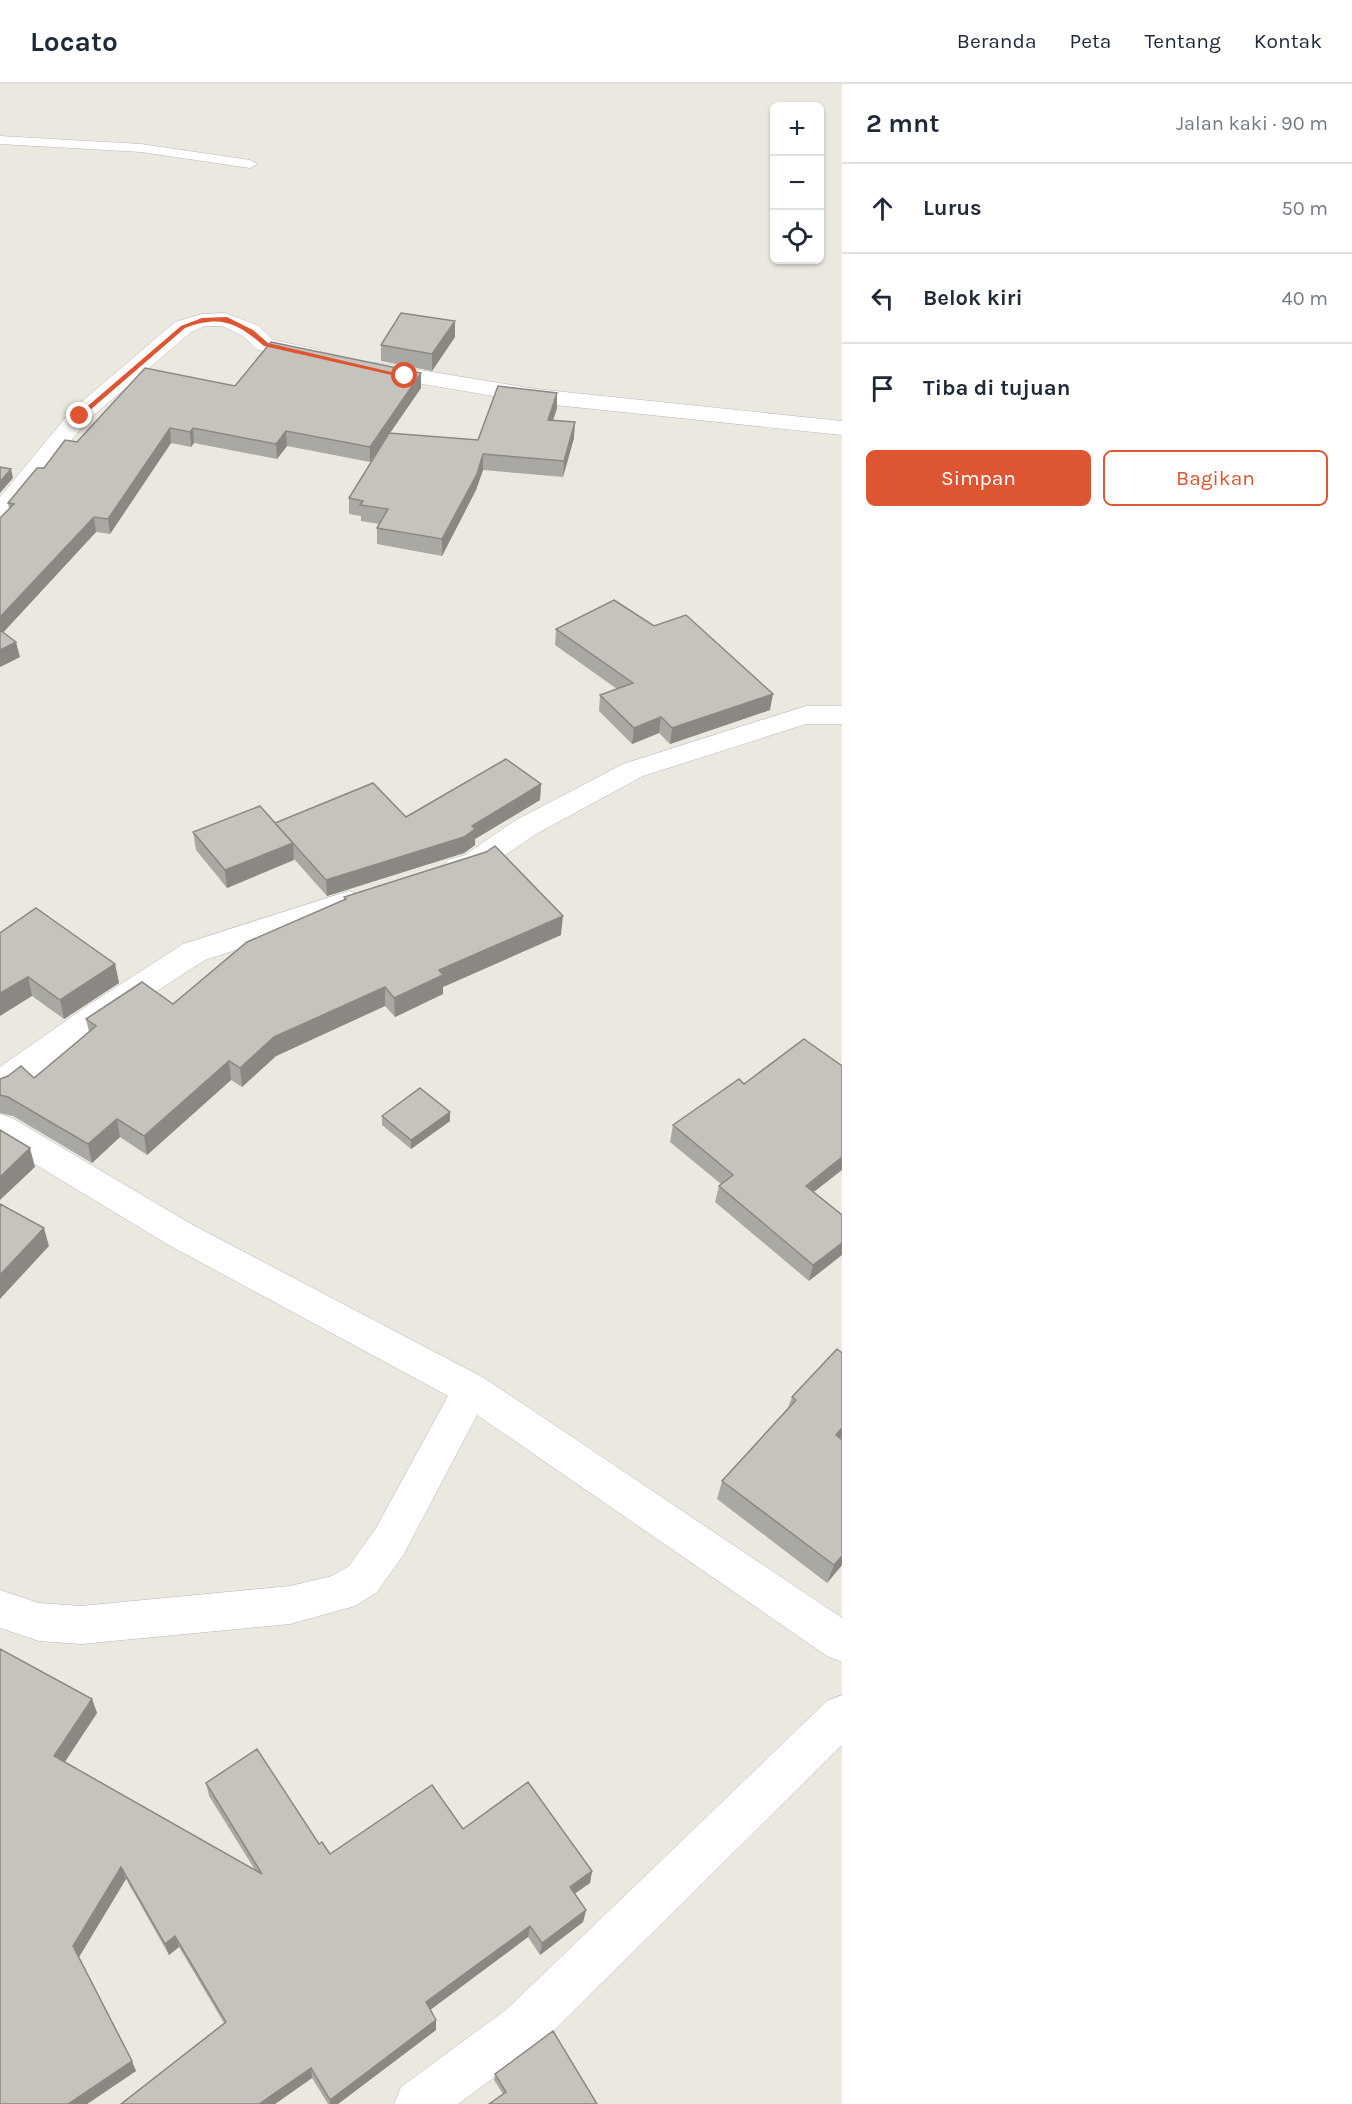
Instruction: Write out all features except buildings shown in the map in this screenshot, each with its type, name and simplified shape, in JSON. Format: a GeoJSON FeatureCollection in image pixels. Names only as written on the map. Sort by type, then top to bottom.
{"type":"FeatureCollection","features":[{"type":"Feature","properties":{"kind":"street"},"geometry":{"type":"LineString","coordinates":[[0,512],[80,416],[183,327],[202,320],[225,319],[250,331],[266,345],[328,359]]}},
{"type":"Feature","properties":{"kind":"street"},"geometry":{"type":"LineString","coordinates":[[361,366],[405,376],[536,396],[842,428]]}},
{"type":"Feature","properties":{"kind":"street"},"geometry":{"type":"LineString","coordinates":[[429,876],[475,862],[526,827],[633,770],[806,715],[842,715]]}},
{"type":"Feature","properties":{"kind":"street"},"geometry":{"type":"LineString","coordinates":[[0,1084],[95,1016],[194,952],[373,895]]}},
{"type":"Feature","properties":{"kind":"street"},"geometry":{"type":"LineString","coordinates":[[0,1126],[179,1234],[471,1390],[842,1642]]}},
{"type":"Feature","properties":{"kind":"street"},"geometry":{"type":"LineString","coordinates":[[0,1609],[39,1622],[81,1625],[290,1605],[342,1593],[363,1579],[390,1541],[471,1390]]}},
{"type":"Feature","properties":{"kind":"street"},"geometry":{"type":"LineString","coordinates":[[418,2104],[524,2026],[842,1716]]}},
{"type":"Feature","properties":{"kind":"lane"},"geometry":{"type":"LineString","coordinates":[[0,140],[141,148],[250,164]]}},
{"type":"Feature","properties":{"kind":"route"},"geometry":{"type":"LineString","coordinates":[[80,416],[183,327],[202,320],[225,319],[250,331],[266,345],[405,376]]}}]}
